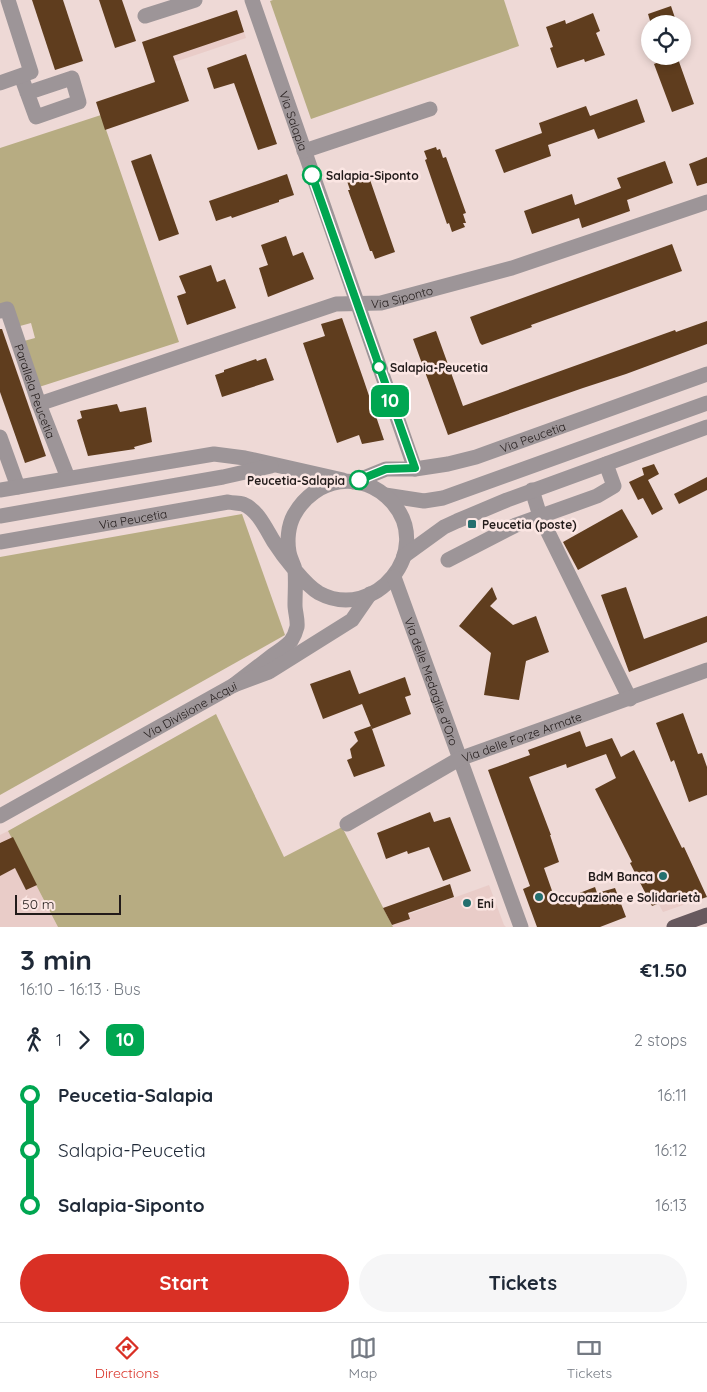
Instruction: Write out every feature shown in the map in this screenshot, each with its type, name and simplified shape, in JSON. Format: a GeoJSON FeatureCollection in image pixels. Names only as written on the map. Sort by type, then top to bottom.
{"type":"FeatureCollection","features":[{"type":"Feature","properties":{"kind":"main road"},"geometry":{"type":"LineString","coordinates":[[674,927],[707,915]]}},
{"type":"Feature","properties":{"kind":"street"},"geometry":{"type":"LineString","coordinates":[[0,82],[31,72],[8,0]]}},
{"type":"Feature","properties":{"kind":"street"},"geometry":{"type":"LineString","coordinates":[[145,16],[195,0]]}},
{"type":"Feature","properties":{"kind":"street","name":"Via Salapia"},"geometry":{"type":"LineString","coordinates":[[252,0],[415,468]]}},
{"type":"Feature","properties":{"kind":"street"},"geometry":{"type":"LineString","coordinates":[[21,76],[27,93]]}},
{"type":"Feature","properties":{"kind":"street"},"geometry":{"type":"LineString","coordinates":[[304,151],[430,109]]}},
{"type":"Feature","properties":{"kind":"street","name":"Via Siponto"},"geometry":{"type":"LineString","coordinates":[[39,404],[336,304],[381,302],[512,268],[707,202]]}},
{"type":"Feature","properties":{"kind":"street","name":"Parallela Peucetia"},"geometry":{"type":"LineString","coordinates":[[0,311],[7,309],[39,404],[68,478]]}},
{"type":"Feature","properties":{"kind":"street","name":"Via Peucetia"},"geometry":{"type":"LineString","coordinates":[[234,685],[292,640],[297,628],[295,568],[289,552],[288,534],[292,518],[302,503],[314,491],[330,484],[351,481],[386,469],[448,464],[476,456],[707,374]]}},
{"type":"Feature","properties":{"kind":"street"},"geometry":{"type":"LineString","coordinates":[[385,495],[424,501],[442,498],[707,403]]}},
{"type":"Feature","properties":{"kind":"street","name":"Via Peucetia"},"geometry":{"type":"LineString","coordinates":[[404,556],[444,527],[507,500],[707,427]]}},
{"type":"Feature","properties":{"kind":"street"},"geometry":{"type":"LineString","coordinates":[[0,437],[18,487]]}},
{"type":"Feature","properties":{"kind":"street","name":"Via Peucetia"},"geometry":{"type":"LineString","coordinates":[[0,490],[214,454],[370,486],[385,495],[396,507],[403,522],[406,539],[404,556],[394,577],[383,587],[370,594],[353,599],[336,598],[319,593],[305,582],[275,544],[255,513],[244,504],[228,502],[0,542]]}},
{"type":"Feature","properties":{"kind":"street"},"geometry":{"type":"LineString","coordinates":[[448,560],[516,525],[597,496],[614,486],[606,464]]}},
{"type":"Feature","properties":{"kind":"street","name":"Via Peucetia"},"geometry":{"type":"LineString","coordinates":[[0,516],[223,477],[275,465]]}},
{"type":"Feature","properties":{"kind":"street"},"geometry":{"type":"LineString","coordinates":[[532,490],[540,516],[630,699]]}},
{"type":"Feature","properties":{"kind":"street"},"geometry":{"type":"LineString","coordinates":[[507,500],[516,525]]}},
{"type":"Feature","properties":{"kind":"street","name":"Via delle Medaglie d'Oro"},"geometry":{"type":"LineString","coordinates":[[394,577],[521,927]]}},
{"type":"Feature","properties":{"kind":"street","name":"Via Divisione Acqui"},"geometry":{"type":"LineString","coordinates":[[0,816],[234,685],[269,672],[352,620],[370,594]]}},
{"type":"Feature","properties":{"kind":"street","name":"Via delle Forze Armate"},"geometry":{"type":"LineString","coordinates":[[347,824],[459,759],[707,670]]}},
{"type":"Feature","properties":{"kind":"shaded area"},"geometry":{"type":"Polygon","coordinates":[[[504,0],[519,46],[311,119],[270,1],[504,0]]]}},
{"type":"Feature","properties":{"kind":"shaded area"},"geometry":{"type":"Polygon","coordinates":[[[237,10],[246,38],[151,70],[142,42],[237,10]]]}},
{"type":"Feature","properties":{"kind":"shaded area"},"geometry":{"type":"Polygon","coordinates":[[[101,115],[179,342],[39,387],[24,341],[35,338],[31,323],[20,326],[0,307],[0,148],[101,115]]]}},
{"type":"Feature","properties":{"kind":"shaded area"},"geometry":{"type":"Polygon","coordinates":[[[242,514],[285,635],[0,795],[0,557],[242,514]]]}},
{"type":"Feature","properties":{"kind":"shaded area"},"geometry":{"type":"Polygon","coordinates":[[[216,714],[284,857],[342,827],[393,927],[58,927],[8,831],[216,714]]]}},
{"type":"Feature","properties":{"kind":"shaded area"},"geometry":{"type":"Polygon","coordinates":[[[8,831],[58,927],[0,927],[0,835],[8,831]]]}},
{"type":"Feature","properties":{"kind":"shaded area","name":"BdM Banca"},"geometry":{"type":"Polygon","coordinates":[[[666,844],[695,901],[663,912],[635,860],[666,844]]]}},
{"type":"Feature","properties":{"kind":"shaded area","name":"Eni"},"geometry":{"type":"Polygon","coordinates":[[[489,885],[506,927],[393,927],[390,921],[489,885]]]}},
{"type":"Feature","properties":{"kind":"building"},"geometry":{"type":"Polygon","coordinates":[[[32,0],[63,0],[83,61],[55,70],[32,0]]]}},
{"type":"Feature","properties":{"kind":"building"},"geometry":{"type":"Polygon","coordinates":[[[99,0],[122,0],[136,41],[115,48],[99,0]]]}},
{"type":"Feature","properties":{"kind":"building"},"geometry":{"type":"Polygon","coordinates":[[[671,6],[674,15],[648,15],[671,6]]]}},
{"type":"Feature","properties":{"kind":"building"},"geometry":{"type":"Polygon","coordinates":[[[237,10],[244,32],[173,56],[189,101],[105,130],[96,102],[155,82],[142,42],[237,10]]]}},
{"type":"Feature","properties":{"kind":"building"},"geometry":{"type":"Polygon","coordinates":[[[593,13],[600,31],[596,33],[605,55],[585,62],[584,59],[557,68],[550,48],[553,47],[546,27],[565,20],[566,24],[593,13]]]}},
{"type":"Feature","properties":{"kind":"building"},"geometry":{"type":"Polygon","coordinates":[[[246,54],[277,144],[258,150],[234,83],[214,89],[207,68],[246,54]]]}},
{"type":"Feature","properties":{"kind":"building"},"geometry":{"type":"Polygon","coordinates":[[[654,65],[680,65],[694,104],[672,112],[654,65]]]}},
{"type":"Feature","properties":{"kind":"building"},"geometry":{"type":"Polygon","coordinates":[[[637,99],[645,122],[598,139],[594,129],[548,145],[551,156],[504,173],[495,150],[542,133],[539,123],[586,106],[590,116],[637,99]]]}},
{"type":"Feature","properties":{"kind":"building"},"geometry":{"type":"Polygon","coordinates":[[[436,147],[437,150],[440,149],[443,158],[446,157],[466,213],[463,214],[466,223],[463,223],[465,227],[452,232],[449,223],[447,224],[425,160],[427,159],[424,151],[436,147]]]}},
{"type":"Feature","properties":{"kind":"building"},"geometry":{"type":"Polygon","coordinates":[[[151,154],[179,234],[159,241],[131,161],[151,154]]]}},
{"type":"Feature","properties":{"kind":"building"},"geometry":{"type":"Polygon","coordinates":[[[707,157],[707,183],[697,186],[689,164],[707,157]]]}},
{"type":"Feature","properties":{"kind":"building"},"geometry":{"type":"Polygon","coordinates":[[[665,161],[673,183],[627,200],[630,211],[582,228],[579,218],[532,234],[524,211],[572,194],[575,205],[621,188],[617,178],[665,161]]]}},
{"type":"Feature","properties":{"kind":"building"},"geometry":{"type":"Polygon","coordinates":[[[287,174],[294,195],[232,218],[231,216],[216,221],[209,201],[287,174]]]}},
{"type":"Feature","properties":{"kind":"building"},"geometry":{"type":"Polygon","coordinates":[[[368,174],[395,252],[375,259],[372,251],[370,251],[348,190],[350,190],[347,181],[368,174]]]}},
{"type":"Feature","properties":{"kind":"building"},"geometry":{"type":"Polygon","coordinates":[[[286,236],[293,256],[303,252],[314,279],[268,297],[259,268],[268,265],[261,245],[286,236]]]}},
{"type":"Feature","properties":{"kind":"building"},"geometry":{"type":"Polygon","coordinates":[[[672,244],[682,271],[531,325],[532,327],[482,345],[480,343],[470,317],[672,244]]]}},
{"type":"Feature","properties":{"kind":"building"},"geometry":{"type":"Polygon","coordinates":[[[211,265],[217,282],[225,279],[236,308],[187,325],[177,296],[186,293],[179,276],[211,265]]]}},
{"type":"Feature","properties":{"kind":"building"},"geometry":{"type":"Polygon","coordinates":[[[342,318],[384,440],[362,444],[359,435],[337,443],[303,343],[325,336],[321,324],[342,318]]]}},
{"type":"Feature","properties":{"kind":"building"},"geometry":{"type":"Polygon","coordinates":[[[707,321],[707,344],[448,435],[413,339],[436,331],[463,406],[675,330],[676,332],[707,321]]]}},
{"type":"Feature","properties":{"kind":"building"},"geometry":{"type":"Polygon","coordinates":[[[0,329],[2,329],[46,456],[25,463],[0,392],[0,329]]]}},
{"type":"Feature","properties":{"kind":"building"},"geometry":{"type":"Polygon","coordinates":[[[266,358],[274,380],[222,397],[215,375],[256,359],[257,361],[266,358]]]}},
{"type":"Feature","properties":{"kind":"building"},"geometry":{"type":"Polygon","coordinates":[[[117,404],[120,412],[146,407],[152,442],[134,447],[135,449],[88,456],[77,420],[82,418],[80,411],[117,404]]]}},
{"type":"Feature","properties":{"kind":"building"},"geometry":{"type":"Polygon","coordinates":[[[654,464],[659,474],[648,480],[663,509],[652,515],[643,498],[638,500],[629,482],[644,475],[642,468],[654,464]]]}},
{"type":"Feature","properties":{"kind":"building"},"geometry":{"type":"Polygon","coordinates":[[[707,477],[707,490],[679,504],[674,494],[707,477]]]}},
{"type":"Feature","properties":{"kind":"building"},"geometry":{"type":"Polygon","coordinates":[[[622,509],[638,537],[578,570],[563,542],[622,509]]]}},
{"type":"Feature","properties":{"kind":"building"},"geometry":{"type":"Polygon","coordinates":[[[492,587],[497,599],[490,606],[513,625],[536,616],[549,652],[526,661],[519,700],[484,695],[491,653],[459,626],[492,587]]]}},
{"type":"Feature","properties":{"kind":"building"},"geometry":{"type":"Polygon","coordinates":[[[626,587],[644,639],[707,616],[707,642],[629,672],[601,595],[626,587]]]}},
{"type":"Feature","properties":{"kind":"building"},"geometry":{"type":"Polygon","coordinates":[[[350,670],[359,694],[405,677],[411,695],[405,697],[411,714],[372,729],[362,704],[323,719],[310,684],[350,670]]]}},
{"type":"Feature","properties":{"kind":"building"},"geometry":{"type":"Polygon","coordinates":[[[683,713],[698,754],[702,753],[707,767],[707,795],[689,802],[674,760],[671,762],[656,723],[683,713]]]}},
{"type":"Feature","properties":{"kind":"building"},"geometry":{"type":"Polygon","coordinates":[[[371,726],[385,766],[354,777],[347,760],[352,758],[350,749],[358,741],[354,732],[371,726]]]}},
{"type":"Feature","properties":{"kind":"building"},"geometry":{"type":"Polygon","coordinates":[[[580,731],[586,747],[612,738],[621,757],[634,750],[682,848],[684,847],[707,897],[695,901],[690,892],[652,906],[595,789],[616,778],[606,754],[567,768],[566,764],[529,777],[559,862],[544,868],[556,902],[595,887],[597,893],[615,888],[626,917],[600,927],[537,927],[523,889],[530,886],[488,770],[530,755],[528,750],[580,731]]]}},
{"type":"Feature","properties":{"kind":"building"},"geometry":{"type":"Polygon","coordinates":[[[430,812],[434,822],[450,817],[471,871],[443,881],[429,847],[408,854],[407,851],[386,859],[377,833],[430,812]]]}},
{"type":"Feature","properties":{"kind":"building"},"geometry":{"type":"Polygon","coordinates":[[[13,837],[37,885],[26,890],[15,868],[0,876],[0,843],[13,837]]]}},
{"type":"Feature","properties":{"kind":"building"},"geometry":{"type":"Polygon","coordinates":[[[450,884],[454,897],[408,913],[410,919],[392,925],[383,908],[450,884]]]}},
{"type":"Feature","properties":{"kind":"bus line","name":"10"},"geometry":{"type":"LineString","coordinates":[[312,175],[415,468],[386,469],[359,480]]}},
{"type":"Feature","properties":{"kind":"place","name":"Salapia-Siponto"},"geometry":{"type":"Point","coordinates":[312,175]}},
{"type":"Feature","properties":{"kind":"place","name":"Salapia-Peucetia"},"geometry":{"type":"Point","coordinates":[379,367]}},
{"type":"Feature","properties":{"kind":"place","name":"Peucetia-Salapia"},"geometry":{"type":"Point","coordinates":[359,480]}},
{"type":"Feature","properties":{"kind":"place","name":"Peucetia (poste)"},"geometry":{"type":"Point","coordinates":[472,524]}},
{"type":"Feature","properties":{"kind":"place","name":"BdM Banca"},"geometry":{"type":"Point","coordinates":[663,876]}},
{"type":"Feature","properties":{"kind":"place","name":"Occupazione e Solidarietà"},"geometry":{"type":"Point","coordinates":[539,897]}},
{"type":"Feature","properties":{"kind":"place","name":"Eni"},"geometry":{"type":"Point","coordinates":[467,903]}}]}
